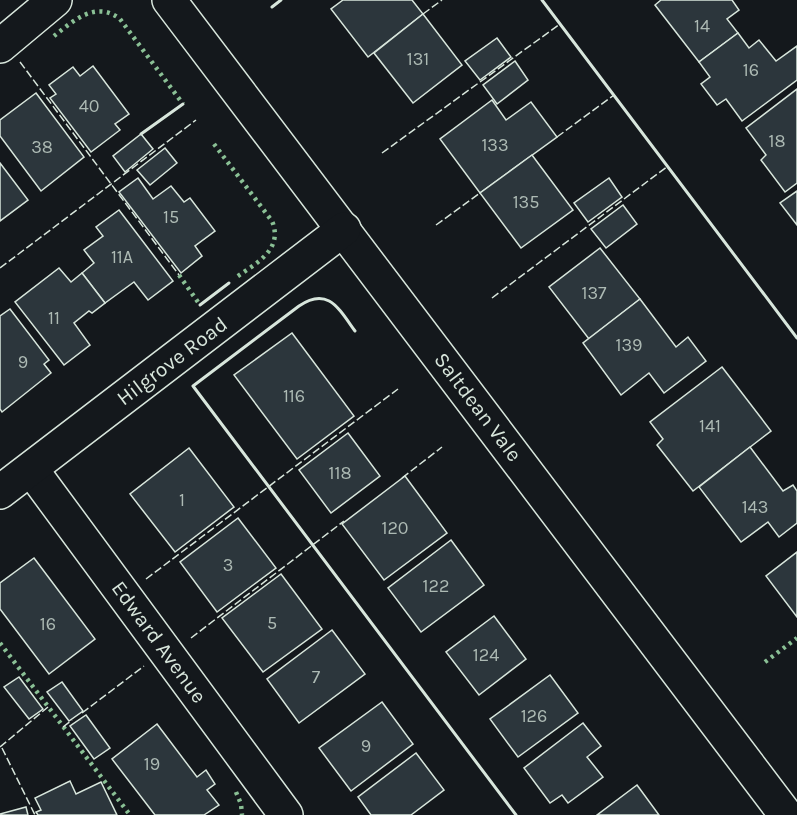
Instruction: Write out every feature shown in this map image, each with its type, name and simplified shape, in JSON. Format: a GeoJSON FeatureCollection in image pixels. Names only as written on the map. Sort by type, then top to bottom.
{"type":"FeatureCollection","features":[{"type":"Feature","properties":{"kind":"street"},"geometry":{"type":"LineString","coordinates":[[0,46],[56,0]]}},
{"type":"Feature","properties":{"kind":"street","name":"Saltdean Vale"},"geometry":{"type":"LineString","coordinates":[[169,0],[786,815]]}},
{"type":"Feature","properties":{"kind":"street","name":"Hilgrove Road"},"geometry":{"type":"LineString","coordinates":[[0,492],[344,229]]}},
{"type":"Feature","properties":{"kind":"street","name":"Edward Avenue"},"geometry":{"type":"LineString","coordinates":[[31,469],[286,815]]}},
{"type":"Feature","properties":{"kind":"building"},"geometry":{"type":"Polygon","coordinates":[[[343,0],[412,0],[423,14],[368,57],[331,9],[343,0]]]}},
{"type":"Feature","properties":{"kind":"building"},"geometry":{"type":"Polygon","coordinates":[[[661,0],[732,0],[739,10],[727,19],[738,33],[699,62],[655,5],[661,0]]]}},
{"type":"Feature","properties":{"kind":"building"},"geometry":{"type":"Polygon","coordinates":[[[423,14],[462,65],[413,103],[374,53],[423,14]]]}},
{"type":"Feature","properties":{"kind":"building"},"geometry":{"type":"Polygon","coordinates":[[[738,33],[749,48],[759,40],[776,61],[797,46],[797,80],[742,121],[726,99],[717,105],[701,84],[710,77],[699,62],[738,33]]]}},
{"type":"Feature","properties":{"kind":"building"},"geometry":{"type":"Polygon","coordinates":[[[497,38],[511,57],[480,80],[465,61],[497,38]]]}},
{"type":"Feature","properties":{"kind":"building"},"geometry":{"type":"Polygon","coordinates":[[[515,61],[528,80],[497,104],[483,85],[515,61]]]}},
{"type":"Feature","properties":{"kind":"building"},"geometry":{"type":"Polygon","coordinates":[[[93,66],[129,114],[115,124],[120,130],[91,152],[50,98],[56,94],[49,85],[73,67],[80,76],[93,66]]]}},
{"type":"Feature","properties":{"kind":"building"},"geometry":{"type":"Polygon","coordinates":[[[797,89],[797,183],[785,192],[761,160],[766,155],[746,128],[797,89]]]}},
{"type":"Feature","properties":{"kind":"building"},"geometry":{"type":"Polygon","coordinates":[[[36,93],[84,157],[41,191],[0,136],[0,120],[36,93]]]}},
{"type":"Feature","properties":{"kind":"building"},"geometry":{"type":"Polygon","coordinates":[[[492,100],[506,120],[531,102],[557,137],[480,193],[440,139],[492,100]]]}},
{"type":"Feature","properties":{"kind":"building"},"geometry":{"type":"Polygon","coordinates":[[[141,134],[153,149],[125,172],[113,156],[141,134]]]}},
{"type":"Feature","properties":{"kind":"building"},"geometry":{"type":"Polygon","coordinates":[[[165,148],[177,163],[150,185],[137,170],[165,148]]]}},
{"type":"Feature","properties":{"kind":"building"},"geometry":{"type":"Polygon","coordinates":[[[532,155],[573,210],[521,248],[480,193],[532,155]]]}},
{"type":"Feature","properties":{"kind":"building"},"geometry":{"type":"Polygon","coordinates":[[[0,163],[28,200],[0,221],[0,163]]]}},
{"type":"Feature","properties":{"kind":"building"},"geometry":{"type":"Polygon","coordinates":[[[138,178],[153,199],[171,186],[184,202],[190,198],[215,231],[195,246],[202,256],[181,273],[119,192],[138,178]]]}},
{"type":"Feature","properties":{"kind":"building"},"geometry":{"type":"Polygon","coordinates":[[[609,178],[622,197],[588,222],[574,203],[609,178]]]}},
{"type":"Feature","properties":{"kind":"building"},"geometry":{"type":"Polygon","coordinates":[[[797,191],[797,225],[780,203],[797,191]]]}},
{"type":"Feature","properties":{"kind":"building"},"geometry":{"type":"Polygon","coordinates":[[[623,205],[637,224],[606,248],[591,229],[623,205]]]}},
{"type":"Feature","properties":{"kind":"building"},"geometry":{"type":"Polygon","coordinates":[[[119,210],[173,281],[148,300],[134,282],[105,303],[82,273],[94,263],[84,250],[103,236],[96,227],[119,210]]]}},
{"type":"Feature","properties":{"kind":"building"},"geometry":{"type":"Polygon","coordinates":[[[600,248],[640,299],[589,339],[549,287],[600,248]]]}},
{"type":"Feature","properties":{"kind":"building"},"geometry":{"type":"Polygon","coordinates":[[[59,268],[71,282],[82,273],[105,303],[92,313],[89,311],[74,323],[90,345],[64,365],[15,302],[59,268]]]}},
{"type":"Feature","properties":{"kind":"building"},"geometry":{"type":"Polygon","coordinates":[[[640,299],[676,347],[688,337],[706,361],[664,393],[649,373],[621,395],[583,343],[640,299]]]}},
{"type":"Feature","properties":{"kind":"building"},"geometry":{"type":"Polygon","coordinates":[[[10,309],[49,360],[44,364],[51,373],[2,412],[0,409],[0,316],[10,309]]]}},
{"type":"Feature","properties":{"kind":"building"},"geometry":{"type":"Polygon","coordinates":[[[292,333],[354,416],[297,459],[234,375],[292,333]]]}},
{"type":"Feature","properties":{"kind":"building"},"geometry":{"type":"Polygon","coordinates":[[[722,367],[771,431],[693,491],[657,445],[663,439],[650,422],[722,367]]]}},
{"type":"Feature","properties":{"kind":"building"},"geometry":{"type":"Polygon","coordinates":[[[348,433],[380,476],[331,513],[299,470],[348,433]]]}},
{"type":"Feature","properties":{"kind":"building"},"geometry":{"type":"Polygon","coordinates":[[[750,447],[783,491],[793,485],[797,491],[797,523],[779,537],[768,522],[741,542],[699,487],[750,447]]]}},
{"type":"Feature","properties":{"kind":"building"},"geometry":{"type":"Polygon","coordinates":[[[189,448],[234,507],[175,552],[130,494],[189,448]]]}},
{"type":"Feature","properties":{"kind":"building"},"geometry":{"type":"Polygon","coordinates":[[[405,476],[447,533],[384,580],[342,524],[405,476]]]}},
{"type":"Feature","properties":{"kind":"building"},"geometry":{"type":"Polygon","coordinates":[[[238,518],[276,568],[217,612],[180,562],[238,518]]]}},
{"type":"Feature","properties":{"kind":"building"},"geometry":{"type":"Polygon","coordinates":[[[451,540],[484,585],[421,632],[388,588],[451,540]]]}},
{"type":"Feature","properties":{"kind":"building"},"geometry":{"type":"Polygon","coordinates":[[[797,552],[797,617],[766,576],[797,552]]]}},
{"type":"Feature","properties":{"kind":"building"},"geometry":{"type":"Polygon","coordinates":[[[34,558],[95,639],[49,674],[0,609],[0,583],[34,558]]]}},
{"type":"Feature","properties":{"kind":"building"},"geometry":{"type":"Polygon","coordinates":[[[281,574],[322,629],[263,672],[222,618],[281,574]]]}},
{"type":"Feature","properties":{"kind":"building"},"geometry":{"type":"Polygon","coordinates":[[[494,616],[526,659],[479,695],[446,652],[494,616]]]}},
{"type":"Feature","properties":{"kind":"building"},"geometry":{"type":"Polygon","coordinates":[[[332,630],[365,674],[299,723],[267,679],[332,630]]]}},
{"type":"Feature","properties":{"kind":"building"},"geometry":{"type":"Polygon","coordinates":[[[550,675],[578,713],[518,757],[490,719],[550,675]]]}},
{"type":"Feature","properties":{"kind":"building"},"geometry":{"type":"Polygon","coordinates":[[[19,677],[43,709],[29,719],[4,687],[19,677]]]}},
{"type":"Feature","properties":{"kind":"building"},"geometry":{"type":"Polygon","coordinates":[[[62,682],[83,711],[69,721],[47,692],[62,682]]]}},
{"type":"Feature","properties":{"kind":"building"},"geometry":{"type":"Polygon","coordinates":[[[382,702],[413,744],[351,791],[319,748],[382,702]]]}},
{"type":"Feature","properties":{"kind":"building"},"geometry":{"type":"Polygon","coordinates":[[[86,715],[110,748],[94,759],[70,726],[86,715]]]}},
{"type":"Feature","properties":{"kind":"building"},"geometry":{"type":"Polygon","coordinates":[[[583,723],[601,746],[587,757],[603,777],[568,803],[562,795],[550,803],[524,768],[583,723]]]}},
{"type":"Feature","properties":{"kind":"building"},"geometry":{"type":"Polygon","coordinates":[[[157,724],[197,777],[206,770],[215,784],[207,790],[219,805],[204,815],[155,815],[112,759],[157,724]]]}},
{"type":"Feature","properties":{"kind":"building"},"geometry":{"type":"Polygon","coordinates":[[[416,753],[444,790],[411,815],[371,815],[358,797],[416,753]]]}},
{"type":"Feature","properties":{"kind":"building"},"geometry":{"type":"Polygon","coordinates":[[[70,781],[76,794],[101,782],[117,815],[38,815],[36,812],[41,810],[35,798],[70,781]]]}},
{"type":"Feature","properties":{"kind":"building"},"geometry":{"type":"Polygon","coordinates":[[[637,785],[659,815],[597,815],[637,785]]]}},
{"type":"Feature","properties":{"kind":"building"},"geometry":{"type":"Polygon","coordinates":[[[26,807],[28,815],[0,815],[0,814],[26,807]]]}},
{"type":"Feature","properties":{"kind":"hedge"},"geometry":{"type":"LineString","coordinates":[[54,36],[85,15],[94,12],[111,14],[120,19],[183,104]]}},
{"type":"Feature","properties":{"kind":"hedge"},"geometry":{"type":"LineString","coordinates":[[214,144],[272,221],[275,231],[274,240],[266,255],[235,278]]}},
{"type":"Feature","properties":{"kind":"hedge"},"geometry":{"type":"LineString","coordinates":[[179,275],[200,305]]}},
{"type":"Feature","properties":{"kind":"hedge"},"geometry":{"type":"LineString","coordinates":[[765,662],[797,638]]}},
{"type":"Feature","properties":{"kind":"hedge"},"geometry":{"type":"LineString","coordinates":[[0,643],[130,815]]}},
{"type":"Feature","properties":{"kind":"hedge"},"geometry":{"type":"LineString","coordinates":[[236,792],[241,804],[242,815]]}},
{"type":"Feature","properties":{"kind":"fence"},"geometry":{"type":"LineString","coordinates":[[423,14],[442,0]]}},
{"type":"Feature","properties":{"kind":"fence"},"geometry":{"type":"LineString","coordinates":[[382,153],[560,24]]}},
{"type":"Feature","properties":{"kind":"fence"},"geometry":{"type":"LineString","coordinates":[[20,62],[179,275]]}},
{"type":"Feature","properties":{"kind":"fence"},"geometry":{"type":"LineString","coordinates":[[557,137],[614,95]]}},
{"type":"Feature","properties":{"kind":"fence"},"geometry":{"type":"LineString","coordinates":[[0,268],[196,120]]}},
{"type":"Feature","properties":{"kind":"fence"},"geometry":{"type":"LineString","coordinates":[[492,298],[668,166]]}},
{"type":"Feature","properties":{"kind":"fence"},"geometry":{"type":"LineString","coordinates":[[436,225],[480,193]]}},
{"type":"Feature","properties":{"kind":"fence"},"geometry":{"type":"LineString","coordinates":[[146,579],[398,389]]}},
{"type":"Feature","properties":{"kind":"fence"},"geometry":{"type":"LineString","coordinates":[[402,478],[442,447]]}},
{"type":"Feature","properties":{"kind":"fence"},"geometry":{"type":"LineString","coordinates":[[191,638],[344,521]]}},
{"type":"Feature","properties":{"kind":"fence"},"geometry":{"type":"LineString","coordinates":[[82,713],[144,666]]}},
{"type":"Feature","properties":{"kind":"fence"},"geometry":{"type":"LineString","coordinates":[[0,747],[48,707]]}},
{"type":"Feature","properties":{"kind":"fence"},"geometry":{"type":"LineString","coordinates":[[63,727],[72,720]]}},
{"type":"Feature","properties":{"kind":"fence"},"geometry":{"type":"LineString","coordinates":[[2,748],[35,815]]}},
{"type":"Feature","properties":{"kind":"wall"},"geometry":{"type":"LineString","coordinates":[[272,7],[281,0]]}},
{"type":"Feature","properties":{"kind":"wall"},"geometry":{"type":"LineString","coordinates":[[542,0],[797,338]]}},
{"type":"Feature","properties":{"kind":"wall"},"geometry":{"type":"LineString","coordinates":[[141,134],[183,104]]}},
{"type":"Feature","properties":{"kind":"wall"},"geometry":{"type":"LineString","coordinates":[[200,305],[229,283]]}},
{"type":"Feature","properties":{"kind":"wall"},"geometry":{"type":"LineString","coordinates":[[355,331],[332,303],[318,298],[309,300],[193,386],[516,815]]}}]}
